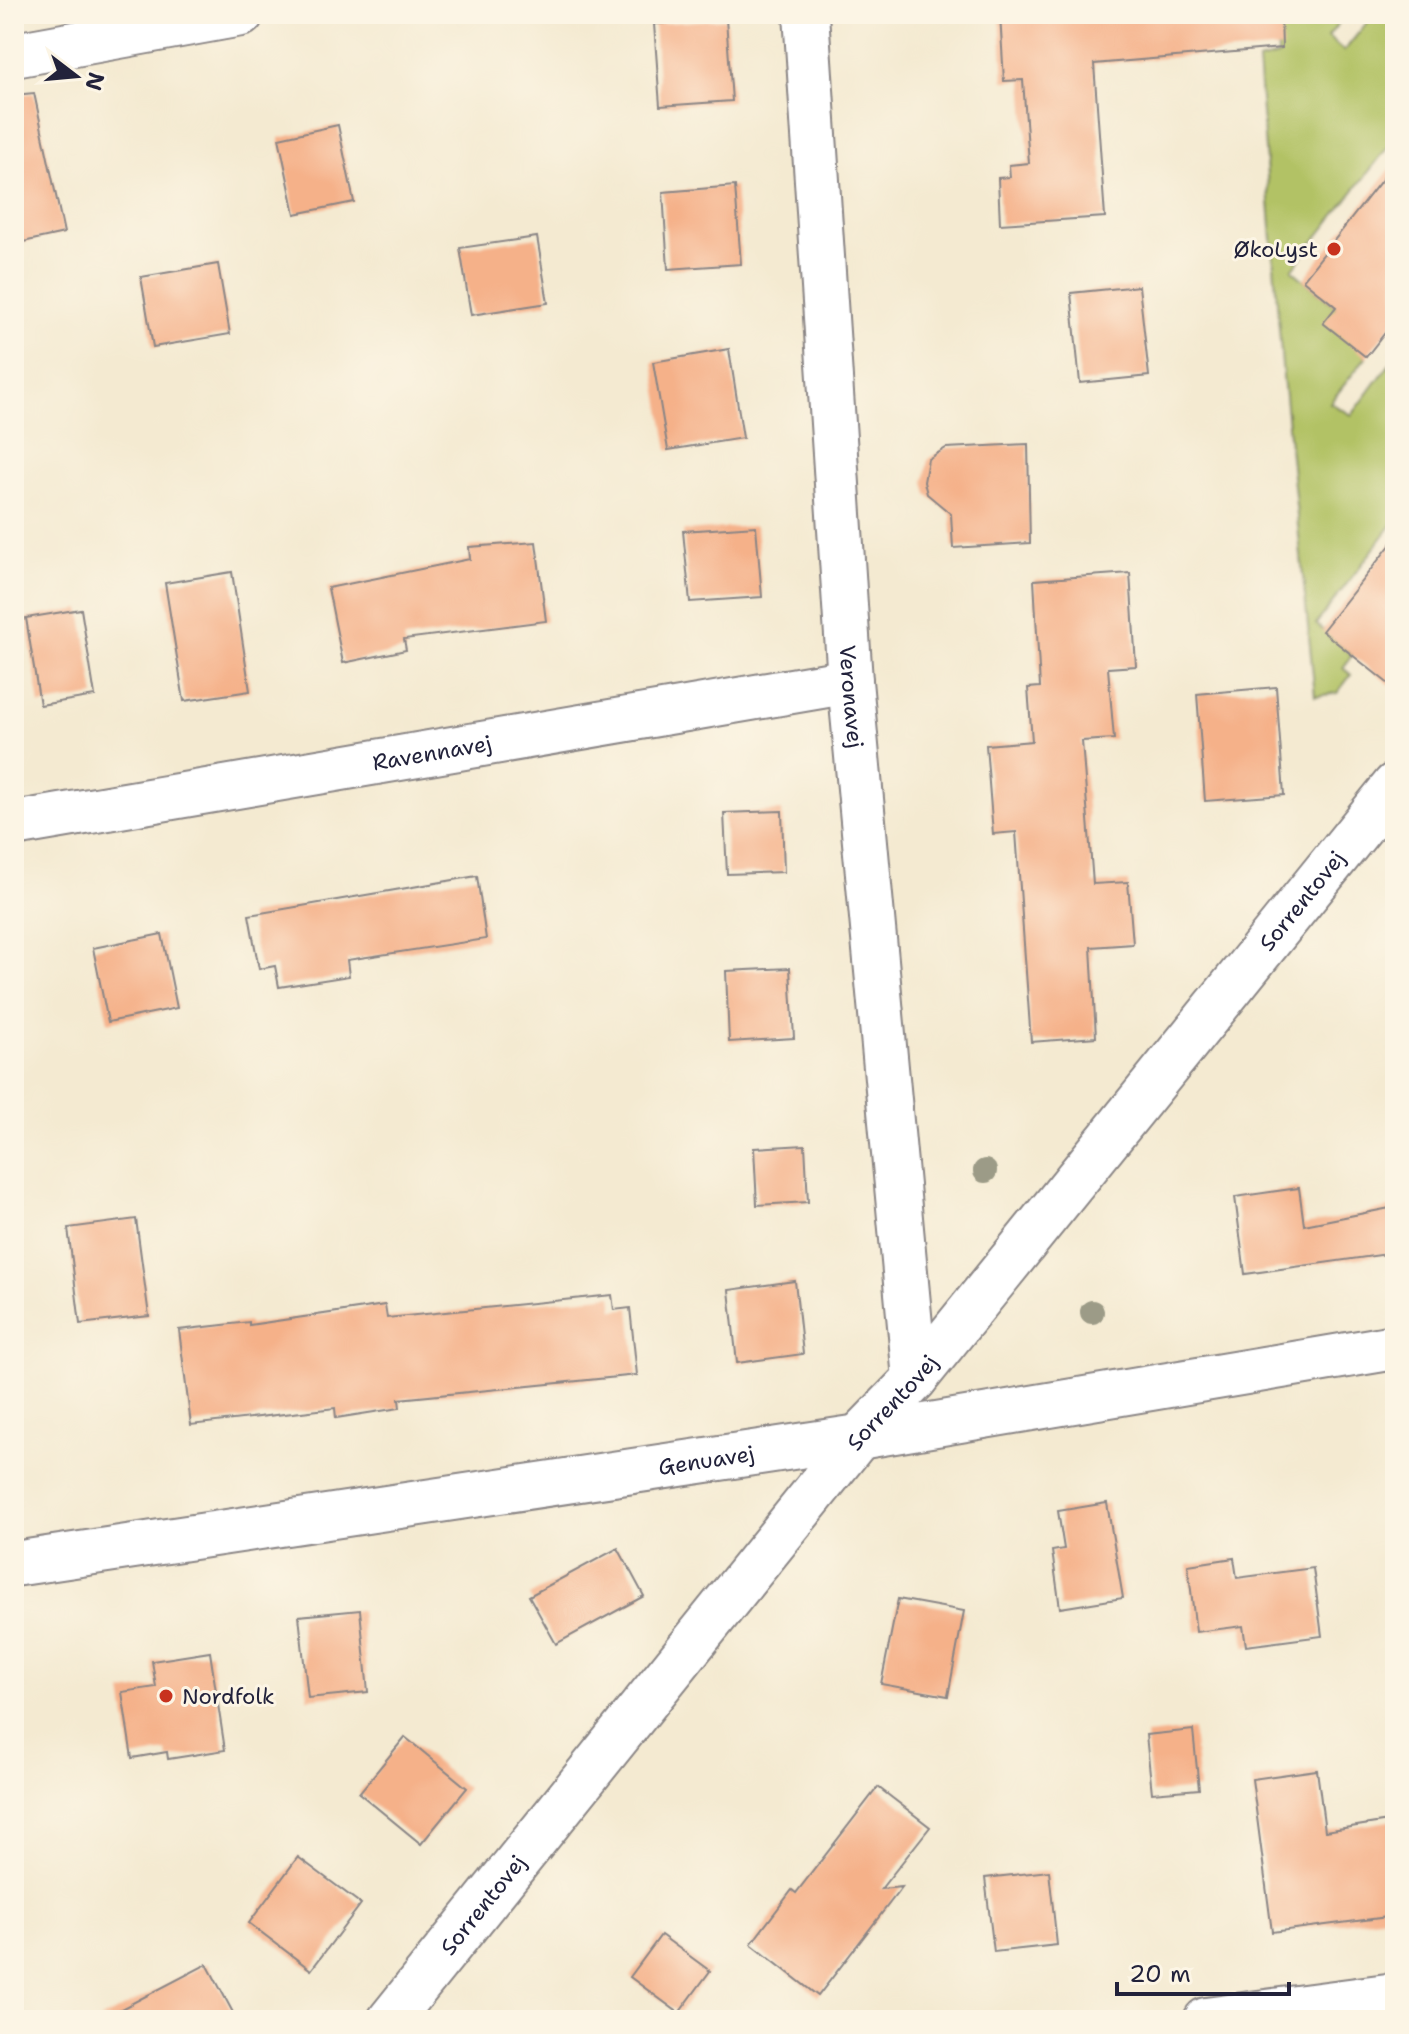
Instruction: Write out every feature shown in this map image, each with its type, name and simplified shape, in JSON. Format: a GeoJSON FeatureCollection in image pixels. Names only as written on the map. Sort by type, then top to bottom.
{"type":"FeatureCollection","features":[{"type":"Feature","properties":{"kind":"street"},"geometry":{"type":"LineString","coordinates":[[14,55],[241,14]]}},
{"type":"Feature","properties":{"kind":"street","name":"Veronavej"},"geometry":{"type":"LineString","coordinates":[[806,14],[850,681],[915,1379]]}},
{"type":"Feature","properties":{"kind":"street","name":"Ravennavej"},"geometry":{"type":"LineString","coordinates":[[14,824],[850,681]]}},
{"type":"Feature","properties":{"kind":"street","name":"Sorrentovej"},"geometry":{"type":"LineString","coordinates":[[390,2020],[859,1437],[915,1379],[1395,785]]}},
{"type":"Feature","properties":{"kind":"street","name":"Genuavej"},"geometry":{"type":"LineString","coordinates":[[14,1564],[859,1437],[1395,1347]]}},
{"type":"Feature","properties":{"kind":"street"},"geometry":{"type":"LineString","coordinates":[[1206,2020],[1395,1995]]}},
{"type":"Feature","properties":{"kind":"green space"},"geometry":{"type":"Polygon","coordinates":[[[1276,14],[1340,14],[1343,17],[1328,37],[1344,51],[1374,14],[1395,14],[1395,138],[1292,270],[1336,307],[1366,357],[1330,403],[1352,415],[1395,357],[1395,521],[1316,624],[1352,655],[1343,668],[1351,675],[1337,693],[1315,696],[1282,366],[1258,61],[1278,56],[1276,14]]]}},
{"type":"Feature","properties":{"kind":"building"},"geometry":{"type":"Polygon","coordinates":[[[1000,14],[1281,14],[1282,48],[1094,64],[1105,217],[1000,224],[998,178],[1010,177],[1009,165],[1029,163],[1023,80],[1004,81],[1000,14]]]}},
{"type":"Feature","properties":{"kind":"building"},"geometry":{"type":"Polygon","coordinates":[[[726,19],[732,101],[660,106],[654,24],[726,19]]]}},
{"type":"Feature","properties":{"kind":"building"},"geometry":{"type":"Polygon","coordinates":[[[34,93],[64,233],[14,244],[14,95],[34,93]]]}},
{"type":"Feature","properties":{"kind":"building"},"geometry":{"type":"Polygon","coordinates":[[[338,125],[354,202],[295,214],[279,138],[338,125]]]}},
{"type":"Feature","properties":{"kind":"building"},"geometry":{"type":"Polygon","coordinates":[[[1395,163],[1395,320],[1366,357],[1323,323],[1336,307],[1303,280],[1395,163]]]}},
{"type":"Feature","properties":{"kind":"building"},"geometry":{"type":"Polygon","coordinates":[[[735,186],[741,264],[668,269],[663,192],[735,186]]]}},
{"type":"Feature","properties":{"kind":"building"},"geometry":{"type":"Polygon","coordinates":[[[537,237],[548,303],[471,315],[460,248],[537,237]]]}},
{"type":"Feature","properties":{"kind":"building"},"geometry":{"type":"Polygon","coordinates":[[[218,264],[230,334],[153,347],[141,277],[218,264]]]}},
{"type":"Feature","properties":{"kind":"building"},"geometry":{"type":"Polygon","coordinates":[[[1139,286],[1149,376],[1080,383],[1071,293],[1139,286]]]}},
{"type":"Feature","properties":{"kind":"building"},"geometry":{"type":"Polygon","coordinates":[[[729,349],[743,438],[668,450],[653,362],[729,349]]]}},
{"type":"Feature","properties":{"kind":"building"},"geometry":{"type":"Polygon","coordinates":[[[1028,444],[1030,543],[953,548],[951,514],[927,494],[924,482],[928,459],[946,448],[1028,444]]]}},
{"type":"Feature","properties":{"kind":"building"},"geometry":{"type":"Polygon","coordinates":[[[756,526],[762,597],[690,602],[683,531],[756,526]]]}},
{"type":"Feature","properties":{"kind":"building"},"geometry":{"type":"Polygon","coordinates":[[[1395,539],[1395,689],[1322,631],[1395,539]]]}},
{"type":"Feature","properties":{"kind":"building"},"geometry":{"type":"Polygon","coordinates":[[[536,542],[546,621],[404,639],[406,650],[343,663],[328,588],[470,559],[469,547],[536,542]]]}},
{"type":"Feature","properties":{"kind":"building"},"geometry":{"type":"Polygon","coordinates":[[[232,572],[250,691],[184,701],[165,583],[232,572]]]}},
{"type":"Feature","properties":{"kind":"building"},"geometry":{"type":"Polygon","coordinates":[[[1130,573],[1136,666],[1108,668],[1114,739],[1082,741],[1093,884],[1128,882],[1133,944],[1091,947],[1096,1037],[1031,1042],[1016,832],[993,834],[986,745],[1032,741],[1028,688],[1040,687],[1034,580],[1130,573]]]}},
{"type":"Feature","properties":{"kind":"building"},"geometry":{"type":"Polygon","coordinates":[[[81,609],[95,696],[40,705],[26,618],[81,609]]]}},
{"type":"Feature","properties":{"kind":"building"},"geometry":{"type":"Polygon","coordinates":[[[1276,687],[1284,795],[1205,801],[1197,694],[1276,687]]]}},
{"type":"Feature","properties":{"kind":"building"},"geometry":{"type":"Polygon","coordinates":[[[782,811],[784,872],[727,874],[724,813],[782,811]]]}},
{"type":"Feature","properties":{"kind":"building"},"geometry":{"type":"Polygon","coordinates":[[[477,876],[486,939],[347,960],[349,976],[279,987],[275,966],[259,969],[249,915],[477,876]]]}},
{"type":"Feature","properties":{"kind":"building"},"geometry":{"type":"Polygon","coordinates":[[[162,934],[177,1008],[108,1022],[93,948],[162,934]]]}},
{"type":"Feature","properties":{"kind":"building"},"geometry":{"type":"Polygon","coordinates":[[[790,968],[794,1038],[729,1042],[726,971],[790,968]]]}},
{"type":"Feature","properties":{"kind":"building"},"geometry":{"type":"Polygon","coordinates":[[[805,1145],[808,1202],[757,1205],[754,1148],[805,1145]]]}},
{"type":"Feature","properties":{"kind":"building"},"geometry":{"type":"Polygon","coordinates":[[[1299,1188],[1304,1225],[1395,1207],[1395,1253],[1245,1274],[1235,1197],[1299,1188]]]}},
{"type":"Feature","properties":{"kind":"building"},"geometry":{"type":"Polygon","coordinates":[[[136,1219],[149,1316],[80,1324],[68,1228],[136,1219]]]}},
{"type":"Feature","properties":{"kind":"building"},"geometry":{"type":"Polygon","coordinates":[[[795,1281],[803,1354],[737,1363],[729,1290],[795,1281]]]}},
{"type":"Feature","properties":{"kind":"building"},"geometry":{"type":"Polygon","coordinates":[[[612,1295],[614,1310],[630,1308],[637,1375],[399,1399],[400,1408],[336,1418],[335,1408],[191,1425],[179,1330],[249,1322],[249,1325],[385,1305],[387,1318],[612,1295]]]}},
{"type":"Feature","properties":{"kind":"building"},"geometry":{"type":"Polygon","coordinates":[[[1107,1503],[1123,1598],[1060,1608],[1052,1551],[1064,1549],[1058,1511],[1107,1503]]]}},
{"type":"Feature","properties":{"kind":"building"},"geometry":{"type":"Polygon","coordinates":[[[618,1548],[644,1596],[556,1644],[529,1596],[618,1548]]]}},
{"type":"Feature","properties":{"kind":"building"},"geometry":{"type":"Polygon","coordinates":[[[1234,1558],[1237,1578],[1313,1568],[1322,1636],[1246,1646],[1243,1626],[1196,1632],[1188,1565],[1234,1558]]]}},
{"type":"Feature","properties":{"kind":"building"},"geometry":{"type":"Polygon","coordinates":[[[898,1599],[964,1611],[948,1696],[881,1684],[898,1599]]]}},
{"type":"Feature","properties":{"kind":"building"},"geometry":{"type":"Polygon","coordinates":[[[360,1610],[368,1692],[308,1698],[299,1616],[360,1610]]]}},
{"type":"Feature","properties":{"kind":"building"},"geometry":{"type":"Polygon","coordinates":[[[210,1652],[225,1750],[168,1759],[167,1752],[132,1758],[122,1692],[156,1687],[152,1661],[210,1652]]]}},
{"type":"Feature","properties":{"kind":"building"},"geometry":{"type":"Polygon","coordinates":[[[1193,1730],[1199,1789],[1152,1793],[1146,1735],[1193,1730]]]}},
{"type":"Feature","properties":{"kind":"building"},"geometry":{"type":"Polygon","coordinates":[[[405,1737],[467,1788],[421,1844],[359,1793],[405,1737]]]}},
{"type":"Feature","properties":{"kind":"building"},"geometry":{"type":"Polygon","coordinates":[[[1317,1770],[1325,1831],[1395,1820],[1395,1916],[1272,1932],[1252,1779],[1317,1770]]]}},
{"type":"Feature","properties":{"kind":"building"},"geometry":{"type":"Polygon","coordinates":[[[878,1787],[930,1827],[881,1889],[902,1887],[818,1996],[751,1944],[792,1890],[796,1893],[878,1787]]]}},
{"type":"Feature","properties":{"kind":"building"},"geometry":{"type":"Polygon","coordinates":[[[298,1857],[361,1904],[311,1970],[249,1923],[298,1857]]]}},
{"type":"Feature","properties":{"kind":"building"},"geometry":{"type":"Polygon","coordinates":[[[1049,1871],[1057,1945],[994,1952],[985,1878],[1049,1871]]]}},
{"type":"Feature","properties":{"kind":"building"},"geometry":{"type":"Polygon","coordinates":[[[661,1935],[710,1971],[679,2013],[630,1977],[661,1935]]]}},
{"type":"Feature","properties":{"kind":"building"},"geometry":{"type":"Polygon","coordinates":[[[207,1964],[237,2020],[100,2020],[207,1964]]]}},
{"type":"Feature","properties":{"kind":"place","name":"ØkoLyst"},"geometry":{"type":"Point","coordinates":[1334,249]}},
{"type":"Feature","properties":{"kind":"place","name":"Nordfolk"},"geometry":{"type":"Point","coordinates":[166,1696]}}]}
